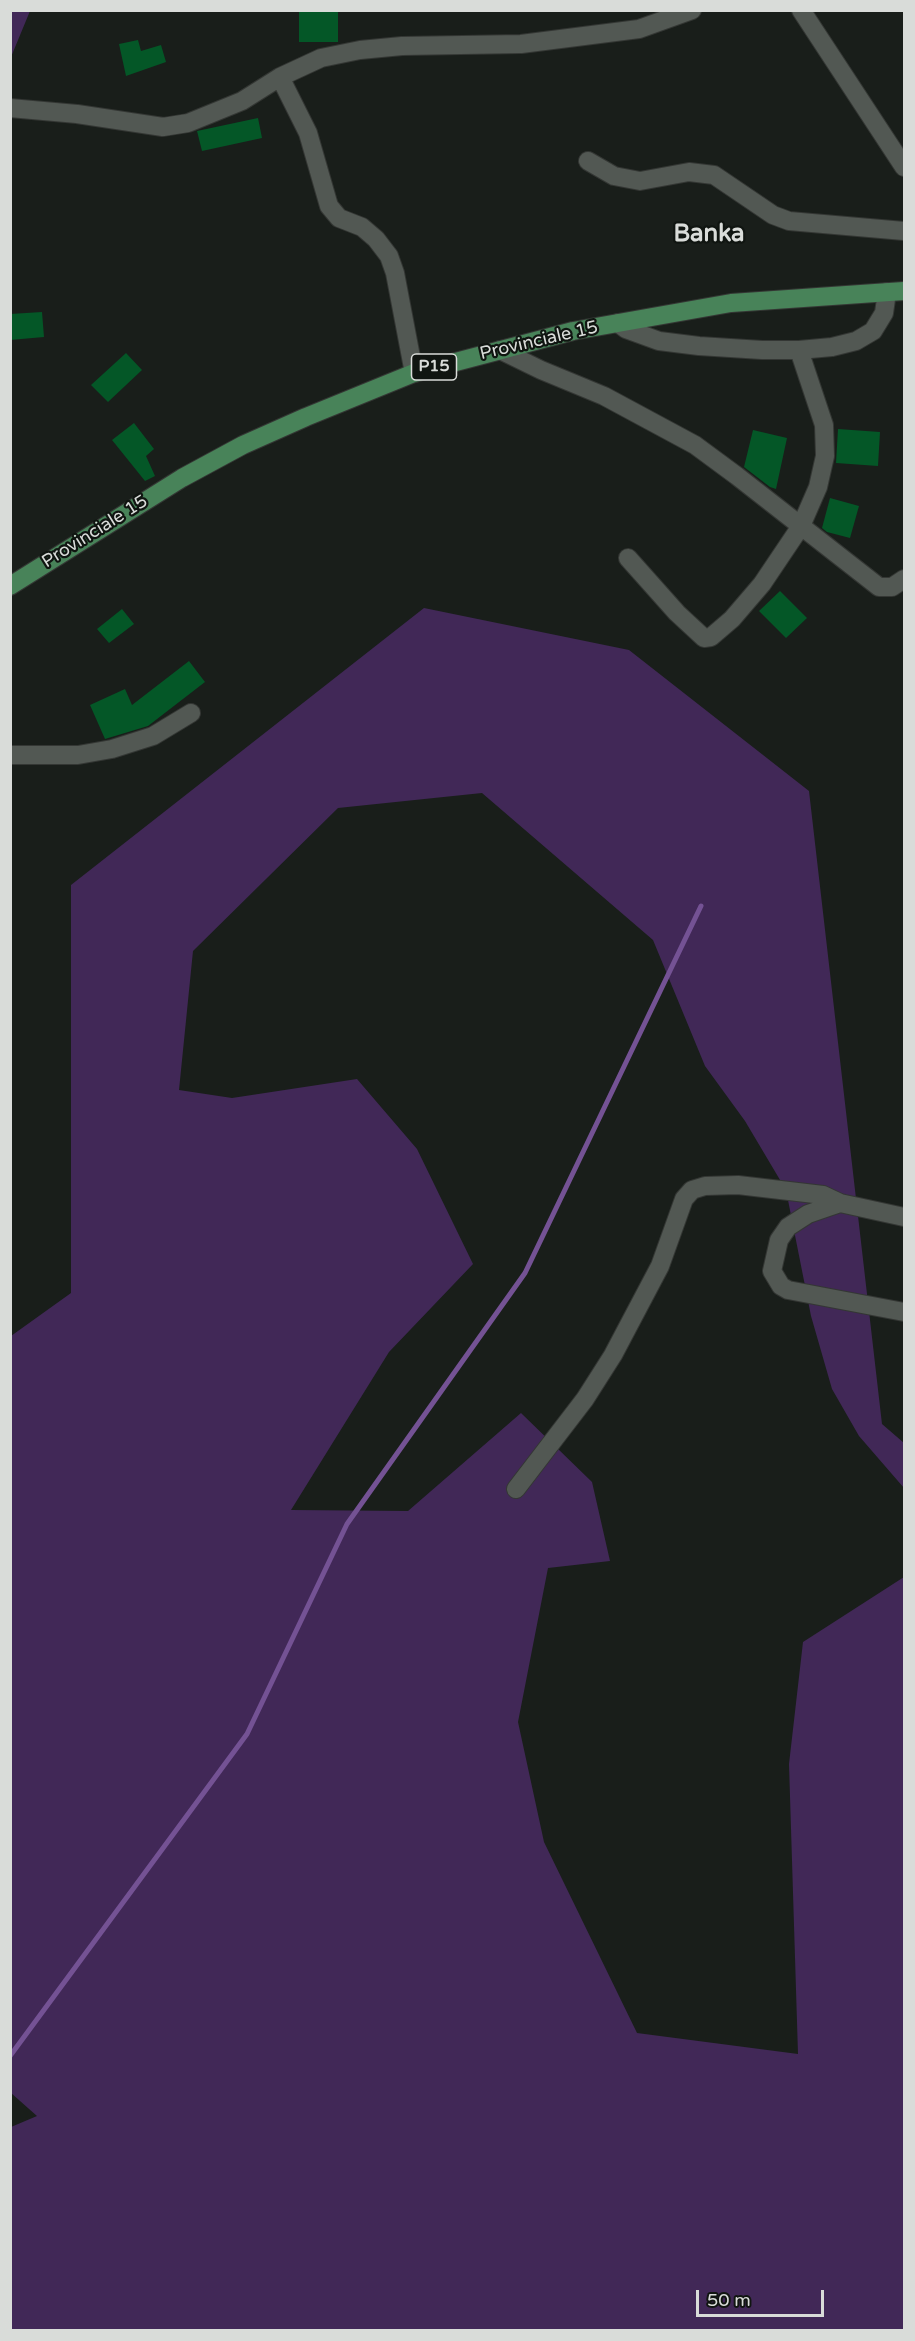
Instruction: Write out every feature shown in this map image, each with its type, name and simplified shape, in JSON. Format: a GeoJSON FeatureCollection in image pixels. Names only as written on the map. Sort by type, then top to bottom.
{"type":"FeatureCollection","features":[{"type":"Feature","properties":{"kind":"main road","name":"Provinciale 15"},"geometry":{"type":"LineString","coordinates":[[10,586],[182,478],[243,445],[316,412],[414,373],[573,331],[731,303],[896,292]]}},
{"type":"Feature","properties":{"kind":"street"},"geometry":{"type":"LineString","coordinates":[[10,108],[77,114],[163,127],[188,123],[242,101],[280,77],[321,58],[360,50],[402,46],[521,44],[639,29],[692,10]]}},
{"type":"Feature","properties":{"kind":"street"},"geometry":{"type":"LineString","coordinates":[[801,10],[904,167]]}},
{"type":"Feature","properties":{"kind":"street"},"geometry":{"type":"LineString","coordinates":[[280,77],[308,133],[329,206],[339,218],[362,227],[376,239],[388,256],[395,273],[414,373]]}},
{"type":"Feature","properties":{"kind":"street"},"geometry":{"type":"LineString","coordinates":[[588,161],[614,176],[640,181],[689,171],[714,176],[773,215],[789,221],[904,231]]}},
{"type":"Feature","properties":{"kind":"street"},"geometry":{"type":"LineString","coordinates":[[618,323],[626,330],[659,340],[710,347],[799,350],[848,343],[873,332],[896,292]]}},
{"type":"Feature","properties":{"kind":"street"},"geometry":{"type":"LineString","coordinates":[[500,350],[604,396],[695,445],[879,587],[892,587],[904,579]]}},
{"type":"Feature","properties":{"kind":"street"},"geometry":{"type":"LineString","coordinates":[[628,558],[704,638],[711,637],[732,619],[762,584],[801,526],[818,487],[825,456],[824,425],[799,350]]}},
{"type":"Feature","properties":{"kind":"street"},"geometry":{"type":"LineString","coordinates":[[10,755],[78,755],[112,749],[153,736],[191,713]]}},
{"type":"Feature","properties":{"kind":"street"},"geometry":{"type":"LineString","coordinates":[[516,1489],[585,1399],[613,1355],[660,1266],[684,1199],[692,1190],[705,1186],[738,1185],[823,1195],[840,1203],[904,1217]]}},
{"type":"Feature","properties":{"kind":"street"},"geometry":{"type":"LineString","coordinates":[[840,1203],[808,1214],[788,1227],[779,1240],[773,1262],[772,1271],[776,1280],[788,1290],[904,1312]]}},
{"type":"Feature","properties":{"kind":"shaded area"},"geometry":{"type":"Polygon","coordinates":[[[10,11],[30,11],[11,57],[10,11]]]}},
{"type":"Feature","properties":{"kind":"shaded area"},"geometry":{"type":"Polygon","coordinates":[[[424,608],[629,650],[809,791],[882,1424],[904,1443],[904,1488],[859,1436],[832,1389],[811,1316],[786,1190],[745,1121],[705,1066],[653,940],[482,793],[338,808],[193,951],[179,1090],[232,1098],[357,1079],[417,1149],[473,1264],[389,1352],[291,1510],[408,1511],[521,1413],[592,1482],[610,1561],[548,1568],[518,1722],[544,1842],[637,2033],[798,2054],[789,1764],[803,1642],[904,1577],[904,2330],[11,2330],[11,2127],[37,2116],[11,2093],[11,1336],[71,1293],[71,885],[424,608]]]}},
{"type":"Feature","properties":{"kind":"building"},"geometry":{"type":"Polygon","coordinates":[[[299,10],[338,10],[338,42],[299,42],[299,10]]]}},
{"type":"Feature","properties":{"kind":"building"},"geometry":{"type":"Polygon","coordinates":[[[138,40],[141,51],[161,45],[166,62],[126,76],[119,44],[138,40]]]}},
{"type":"Feature","properties":{"kind":"building"},"geometry":{"type":"Polygon","coordinates":[[[258,118],[262,138],[202,151],[197,131],[258,118]]]}},
{"type":"Feature","properties":{"kind":"building"},"geometry":{"type":"Polygon","coordinates":[[[42,312],[44,337],[10,340],[10,314],[42,312]]]}},
{"type":"Feature","properties":{"kind":"building"},"geometry":{"type":"Polygon","coordinates":[[[126,353],[142,370],[108,402],[91,385],[126,353]]]}},
{"type":"Feature","properties":{"kind":"building"},"geometry":{"type":"Polygon","coordinates":[[[134,423],[154,449],[146,456],[155,476],[145,481],[112,440],[134,423]]]}},
{"type":"Feature","properties":{"kind":"building"},"geometry":{"type":"Polygon","coordinates":[[[838,429],[880,432],[878,466],[836,463],[838,429]]]}},
{"type":"Feature","properties":{"kind":"building"},"geometry":{"type":"Polygon","coordinates":[[[753,430],[787,438],[776,489],[744,467],[753,430]]]}},
{"type":"Feature","properties":{"kind":"building"},"geometry":{"type":"Polygon","coordinates":[[[830,498],[859,506],[850,538],[827,532],[822,528],[830,498]]]}},
{"type":"Feature","properties":{"kind":"building"},"geometry":{"type":"Polygon","coordinates":[[[780,591],[807,618],[786,638],[759,611],[780,591]]]}},
{"type":"Feature","properties":{"kind":"building"},"geometry":{"type":"Polygon","coordinates":[[[122,609],[134,624],[109,643],[97,629],[122,609]]]}},
{"type":"Feature","properties":{"kind":"building"},"geometry":{"type":"Polygon","coordinates":[[[189,661],[205,682],[148,726],[105,739],[90,705],[125,689],[132,705],[189,661]]]}},
{"type":"Feature","properties":{"kind":"waterway"},"geometry":{"type":"LineString","coordinates":[[10,2056],[247,1734],[347,1524],[525,1273],[701,906]]}},
{"type":"Feature","properties":{"kind":"district","name":"Banka"},"geometry":{"type":"Point","coordinates":[709,235]}}]}
